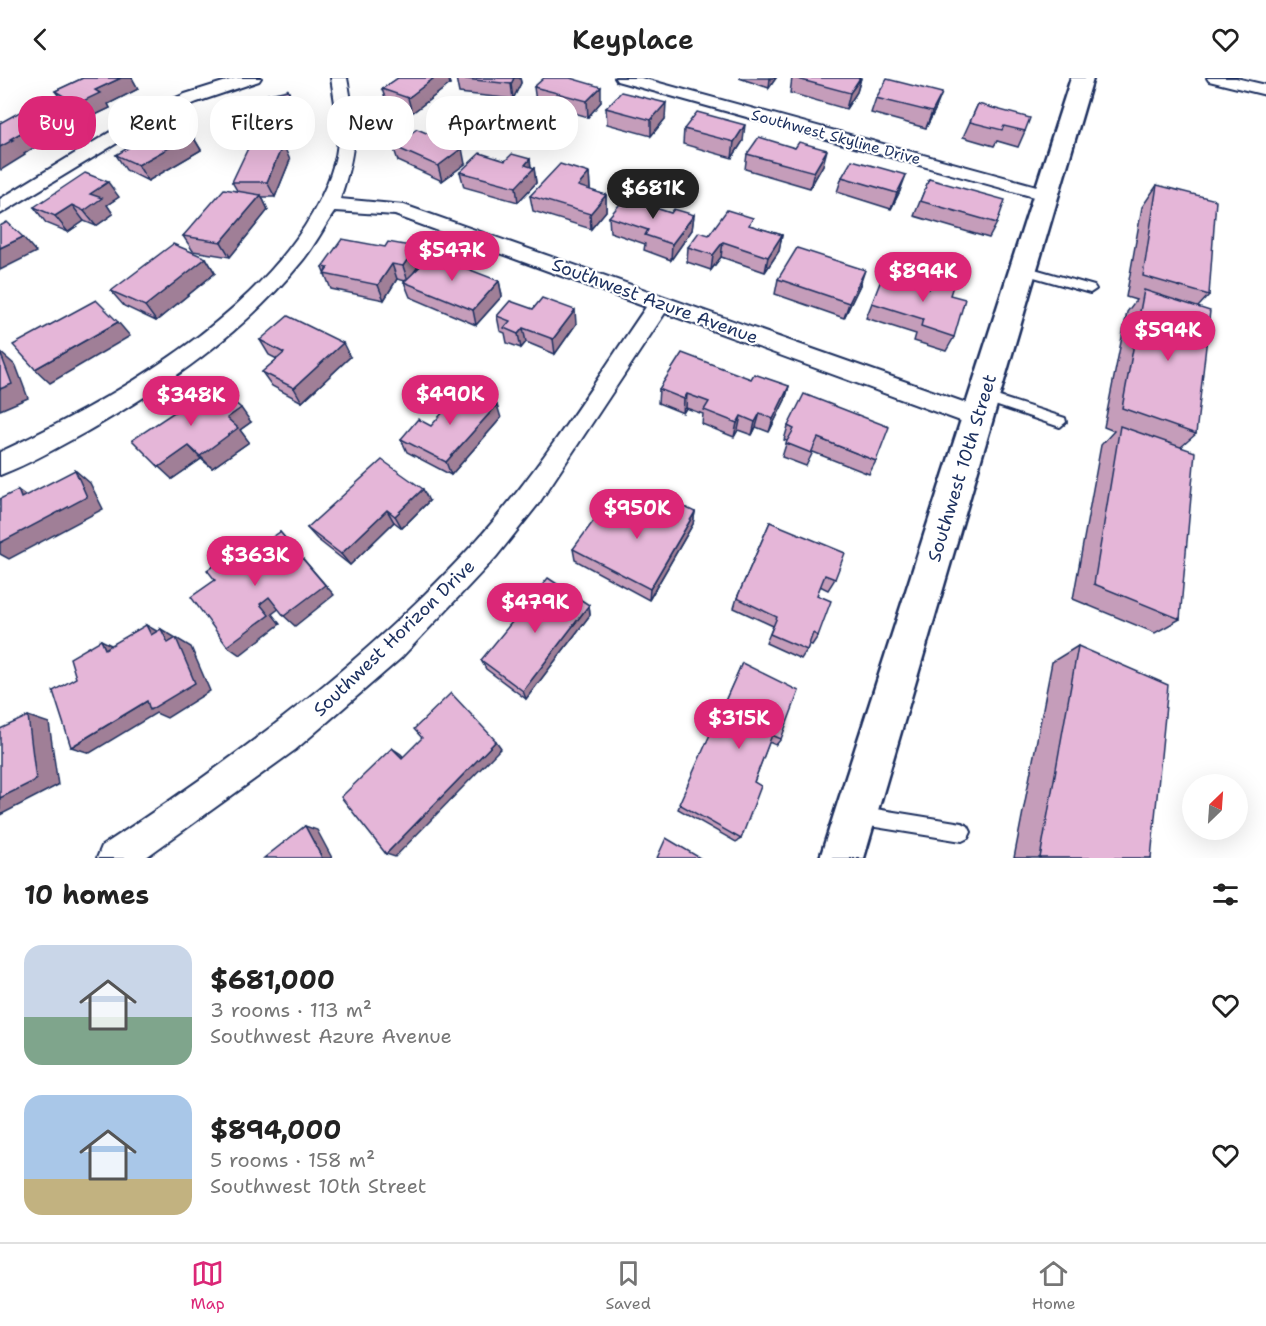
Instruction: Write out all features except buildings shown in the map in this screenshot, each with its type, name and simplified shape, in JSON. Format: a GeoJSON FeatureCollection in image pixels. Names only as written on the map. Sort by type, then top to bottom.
{"type":"FeatureCollection","features":[{"type":"Feature","properties":{"kind":"street"},"geometry":{"type":"LineString","coordinates":[[0,208],[149,116],[191,98],[253,78]]}},
{"type":"Feature","properties":{"kind":"street"},"geometry":{"type":"LineString","coordinates":[[0,464],[99,413],[166,371],[223,328],[270,284],[302,248],[328,204],[344,159],[346,114],[339,78]]}},
{"type":"Feature","properties":{"kind":"street","name":"Southwest Skyline Drive"},"geometry":{"type":"LineString","coordinates":[[623,78],[1048,195]]}},
{"type":"Feature","properties":{"kind":"street","name":"Southwest 10th Street"},"geometry":{"type":"LineString","coordinates":[[842,858],[980,407],[1048,195],[1082,78]]}},
{"type":"Feature","properties":{"kind":"street"},"geometry":{"type":"LineString","coordinates":[[1215,78],[1266,90]]}},
{"type":"Feature","properties":{"kind":"street","name":"Southwest Azure Avenue"},"geometry":{"type":"LineString","coordinates":[[328,204],[397,209],[660,303],[980,407]]}},
{"type":"Feature","properties":{"kind":"street","name":"Southwest Horizon Drive"},"geometry":{"type":"LineString","coordinates":[[114,858],[183,814],[307,721],[396,640],[469,568],[530,495],[660,303]]}},
{"type":"Feature","properties":{"kind":"lane"},"geometry":{"type":"LineString","coordinates":[[1024,270],[1089,289]]}},
{"type":"Feature","properties":{"kind":"lane"},"geometry":{"type":"LineString","coordinates":[[980,407],[1060,422]]}},
{"type":"Feature","properties":{"kind":"lane"},"geometry":{"type":"LineString","coordinates":[[855,814],[962,832]]}}]}
